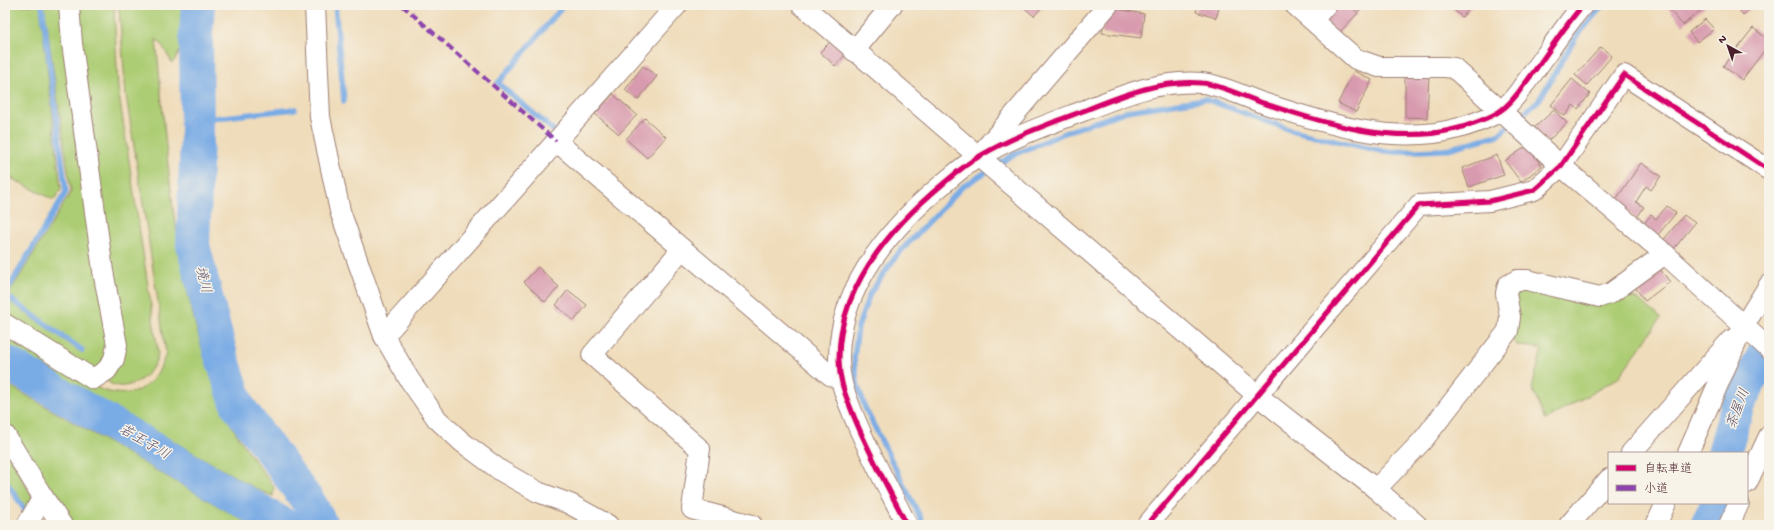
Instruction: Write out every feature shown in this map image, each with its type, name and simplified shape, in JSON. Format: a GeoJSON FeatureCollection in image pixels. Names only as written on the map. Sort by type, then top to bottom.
{"type":"FeatureCollection","features":[{"type":"Feature","properties":{"kind":"street"},"geometry":{"type":"LineString","coordinates":[[6,326],[93,379],[106,370],[114,359],[117,345],[103,271],[72,43],[69,5]]}},
{"type":"Feature","properties":{"kind":"street"},"geometry":{"type":"LineString","coordinates":[[316,5],[320,117],[340,211],[384,336],[409,379],[437,419],[462,442],[500,471],[532,488],[570,504],[608,525]]}},
{"type":"Feature","properties":{"kind":"street"},"geometry":{"type":"LineString","coordinates":[[384,336],[677,5]]}},
{"type":"Feature","properties":{"kind":"street"},"geometry":{"type":"LineString","coordinates":[[802,5],[1258,396],[1376,489],[1418,525]]}},
{"type":"Feature","properties":{"kind":"street"},"geometry":{"type":"LineString","coordinates":[[854,51],[892,5]]}},
{"type":"Feature","properties":{"kind":"street"},"geometry":{"type":"LineString","coordinates":[[907,525],[860,432],[839,379],[838,357],[842,327],[858,283],[871,260],[889,236],[919,204],[979,156],[1108,5]]}},
{"type":"Feature","properties":{"kind":"street"},"geometry":{"type":"LineString","coordinates":[[1296,5],[1319,12],[1344,50],[1356,59],[1368,64],[1379,67],[1454,68],[1502,110],[1561,166],[1665,254],[1769,349]]}},
{"type":"Feature","properties":{"kind":"street"},"geometry":{"type":"LineString","coordinates":[[979,156],[1050,124],[1122,96],[1154,87],[1180,83],[1206,83],[1268,105],[1345,127],[1382,132],[1416,134],[1439,133],[1480,121],[1502,110],[1540,65],[1568,23],[1583,5]]}},
{"type":"Feature","properties":{"kind":"street"},"geometry":{"type":"LineString","coordinates":[[1147,525],[1419,205],[1490,201],[1534,190],[1561,166],[1624,75],[1769,170]]}},
{"type":"Feature","properties":{"kind":"street"},"geometry":{"type":"LineString","coordinates":[[556,141],[830,375],[839,379]]}},
{"type":"Feature","properties":{"kind":"street"},"geometry":{"type":"LineString","coordinates":[[682,249],[592,355],[700,449],[692,509],[752,525]]}},
{"type":"Feature","properties":{"kind":"street"},"geometry":{"type":"LineString","coordinates":[[1376,489],[1422,440],[1508,331],[1510,317],[1506,293],[1508,285],[1517,280],[1527,280],[1600,297],[1611,293],[1665,254]]}},
{"type":"Feature","properties":{"kind":"street"},"geometry":{"type":"LineString","coordinates":[[1688,452],[1746,329],[1769,285]]}},
{"type":"Feature","properties":{"kind":"street"},"geometry":{"type":"LineString","coordinates":[[1632,452],[1746,329]]}},
{"type":"Feature","properties":{"kind":"street"},"geometry":{"type":"LineString","coordinates":[[5,435],[62,525]]}},
{"type":"Feature","properties":{"kind":"street"},"geometry":{"type":"LineString","coordinates":[[1748,482],[1769,436]]}},
{"type":"Feature","properties":{"kind":"street"},"geometry":{"type":"LineString","coordinates":[[1569,525],[1608,480]]}},
{"type":"Feature","properties":{"kind":"street"},"geometry":{"type":"LineString","coordinates":[[27,525],[43,497]]}},
{"type":"Feature","properties":{"kind":"street"},"geometry":{"type":"LineString","coordinates":[[1656,525],[1666,504]]}},
{"type":"Feature","properties":{"kind":"street"},"geometry":{"type":"LineString","coordinates":[[1729,525],[1738,504]]}},
{"type":"Feature","properties":{"kind":"green space"},"geometry":{"type":"Polygon","coordinates":[[[5,5],[40,5],[61,189],[54,200],[5,175],[5,5]]]}},
{"type":"Feature","properties":{"kind":"green space"},"geometry":{"type":"Polygon","coordinates":[[[44,5],[62,5],[111,345],[101,368],[90,368],[5,316],[5,298],[81,352],[85,350],[8,295],[71,192],[44,5]]]}},
{"type":"Feature","properties":{"kind":"green space"},"geometry":{"type":"Polygon","coordinates":[[[76,5],[184,5],[182,44],[180,51],[172,63],[162,45],[156,39],[171,194],[183,270],[201,345],[219,399],[227,417],[249,453],[274,487],[273,496],[258,490],[5,344],[9,335],[14,335],[102,390],[114,393],[134,392],[143,388],[157,374],[166,353],[126,95],[119,8],[114,8],[118,88],[158,352],[154,365],[145,376],[133,384],[127,386],[117,386],[111,384],[103,378],[117,367],[108,255],[76,5]]]}},
{"type":"Feature","properties":{"kind":"green space"},"geometry":{"type":"Polygon","coordinates":[[[1512,288],[1616,295],[1638,299],[1661,318],[1618,378],[1545,420],[1532,388],[1542,349],[1517,345],[1511,338],[1512,288]]]}},
{"type":"Feature","properties":{"kind":"green space"},"geometry":{"type":"Polygon","coordinates":[[[5,383],[251,525],[69,525],[5,426],[5,383]]]}},
{"type":"Feature","properties":{"kind":"green space"},"geometry":{"type":"Polygon","coordinates":[[[5,447],[32,497],[29,513],[5,475],[5,447]]]}},
{"type":"Feature","properties":{"kind":"building"},"geometry":{"type":"Polygon","coordinates":[[[1021,5],[1044,5],[1034,16],[1021,5]]]}},
{"type":"Feature","properties":{"kind":"building"},"geometry":{"type":"Polygon","coordinates":[[[1198,5],[1220,5],[1216,18],[1196,12],[1198,5]]]}},
{"type":"Feature","properties":{"kind":"building"},"geometry":{"type":"Polygon","coordinates":[[[1336,5],[1349,5],[1358,13],[1338,34],[1322,20],[1336,5]]]}},
{"type":"Feature","properties":{"kind":"building"},"geometry":{"type":"Polygon","coordinates":[[[1353,5],[1364,5],[1359,11],[1353,5]]]}},
{"type":"Feature","properties":{"kind":"building"},"geometry":{"type":"Polygon","coordinates":[[[1448,5],[1473,5],[1462,17],[1448,5]]]}},
{"type":"Feature","properties":{"kind":"building"},"geometry":{"type":"Polygon","coordinates":[[[1669,5],[1707,5],[1683,25],[1667,7],[1669,5]]]}},
{"type":"Feature","properties":{"kind":"building"},"geometry":{"type":"Polygon","coordinates":[[[1735,5],[1749,5],[1751,8],[1743,15],[1735,5]]]}},
{"type":"Feature","properties":{"kind":"building"},"geometry":{"type":"Polygon","coordinates":[[[1106,7],[1144,14],[1141,38],[1102,33],[1106,7]]]}},
{"type":"Feature","properties":{"kind":"building"},"geometry":{"type":"Polygon","coordinates":[[[1705,19],[1714,29],[1697,42],[1689,32],[1705,19]]]}},
{"type":"Feature","properties":{"kind":"building"},"geometry":{"type":"Polygon","coordinates":[[[1753,28],[1769,40],[1769,44],[1742,80],[1723,66],[1753,28]]]}},
{"type":"Feature","properties":{"kind":"building"},"geometry":{"type":"Polygon","coordinates":[[[831,41],[846,54],[835,66],[820,52],[831,41]]]}},
{"type":"Feature","properties":{"kind":"building"},"geometry":{"type":"Polygon","coordinates":[[[1601,47],[1612,56],[1587,85],[1575,75],[1601,47]]]}},
{"type":"Feature","properties":{"kind":"building"},"geometry":{"type":"Polygon","coordinates":[[[643,66],[657,76],[638,100],[625,90],[643,66]]]}},
{"type":"Feature","properties":{"kind":"building"},"geometry":{"type":"Polygon","coordinates":[[[1354,71],[1372,80],[1356,112],[1338,103],[1354,71]]]}},
{"type":"Feature","properties":{"kind":"building"},"geometry":{"type":"Polygon","coordinates":[[[1405,73],[1429,73],[1427,118],[1405,117],[1405,73]]]}},
{"type":"Feature","properties":{"kind":"building"},"geometry":{"type":"Polygon","coordinates":[[[1572,79],[1590,94],[1578,109],[1573,105],[1565,116],[1551,105],[1572,79]]]}},
{"type":"Feature","properties":{"kind":"building"},"geometry":{"type":"Polygon","coordinates":[[[613,94],[637,115],[619,134],[595,114],[613,94]]]}},
{"type":"Feature","properties":{"kind":"building"},"geometry":{"type":"Polygon","coordinates":[[[1554,110],[1567,123],[1547,142],[1534,128],[1554,110]]]}},
{"type":"Feature","properties":{"kind":"building"},"geometry":{"type":"Polygon","coordinates":[[[645,118],[666,137],[647,158],[626,139],[645,118]]]}},
{"type":"Feature","properties":{"kind":"building"},"geometry":{"type":"Polygon","coordinates":[[[1527,146],[1542,166],[1521,182],[1505,161],[1527,146]]]}},
{"type":"Feature","properties":{"kind":"building"},"geometry":{"type":"Polygon","coordinates":[[[1497,155],[1504,175],[1469,187],[1462,168],[1497,155]]]}},
{"type":"Feature","properties":{"kind":"building"},"geometry":{"type":"Polygon","coordinates":[[[1641,163],[1661,176],[1651,190],[1646,186],[1636,202],[1644,207],[1636,219],[1615,201],[1641,163]]]}},
{"type":"Feature","properties":{"kind":"building"},"geometry":{"type":"Polygon","coordinates":[[[1667,206],[1676,213],[1656,237],[1642,226],[1651,215],[1656,219],[1667,206]]]}},
{"type":"Feature","properties":{"kind":"building"},"geometry":{"type":"Polygon","coordinates":[[[1684,215],[1695,223],[1672,251],[1661,243],[1684,215]]]}},
{"type":"Feature","properties":{"kind":"building"},"geometry":{"type":"Polygon","coordinates":[[[538,267],[559,287],[545,302],[524,282],[538,267]]]}},
{"type":"Feature","properties":{"kind":"building"},"geometry":{"type":"Polygon","coordinates":[[[1660,269],[1670,282],[1645,301],[1635,287],[1660,269]]]}},
{"type":"Feature","properties":{"kind":"building"},"geometry":{"type":"Polygon","coordinates":[[[568,290],[587,305],[574,321],[556,305],[568,290]]]}},
{"type":"Feature","properties":{"kind":"waterway"},"geometry":{"type":"LineString","coordinates":[[5,294],[66,192],[42,5]]}},
{"type":"Feature","properties":{"kind":"waterway","name":"境川"},"geometry":{"type":"LineString","coordinates":[[198,5],[196,33],[197,135],[193,245],[220,352],[238,406],[310,504],[321,525]]}},
{"type":"Feature","properties":{"kind":"waterway"},"geometry":{"type":"LineString","coordinates":[[335,5],[344,101]]}},
{"type":"Feature","properties":{"kind":"waterway"},"geometry":{"type":"LineString","coordinates":[[559,135],[498,83],[564,5]]}},
{"type":"Feature","properties":{"kind":"waterway"},"geometry":{"type":"LineString","coordinates":[[924,525],[865,408],[857,383],[854,358],[858,327],[870,293],[897,255],[962,187],[1013,155],[1069,131],[1127,111],[1205,99],[1291,130],[1385,152],[1444,150],[1498,135],[1539,100],[1576,37],[1603,5]]}},
{"type":"Feature","properties":{"kind":"waterway"},"geometry":{"type":"LineString","coordinates":[[197,120],[295,109]]}},
{"type":"Feature","properties":{"kind":"waterway"},"geometry":{"type":"LineString","coordinates":[[5,295],[82,350]]}},
{"type":"Feature","properties":{"kind":"waterway","name":"茶屋川"},"geometry":{"type":"LineString","coordinates":[[1724,452],[1738,404],[1769,345]]}},
{"type":"Feature","properties":{"kind":"waterway","name":"若王子川"},"geometry":{"type":"LineString","coordinates":[[5,362],[284,525]]}},
{"type":"Feature","properties":{"kind":"waterway"},"geometry":{"type":"LineString","coordinates":[[5,480],[26,512]]}},
{"type":"Feature","properties":{"kind":"waterway","name":"茶屋川"},"geometry":{"type":"LineString","coordinates":[[1707,525],[1718,504]]}},
{"type":"Feature","properties":{"kind":"marked path"},"geometry":{"type":"LineString","coordinates":[[402,5],[556,141]]}},
{"type":"Feature","properties":{"kind":"cycle path"},"geometry":{"type":"LineString","coordinates":[[907,525],[863,439],[844,391],[839,367],[841,333],[848,308],[858,284],[871,261],[887,239],[924,200],[962,168],[992,149],[1031,131],[1127,94],[1156,86],[1187,82],[1209,84],[1289,112],[1361,130],[1386,134],[1411,135],[1435,133],[1459,128],[1490,116],[1500,111],[1510,103],[1583,5]]}},
{"type":"Feature","properties":{"kind":"cycle path"},"geometry":{"type":"LineString","coordinates":[[1147,525],[1419,205],[1490,201],[1534,190],[1561,166],[1624,75],[1769,170]]}}]}
